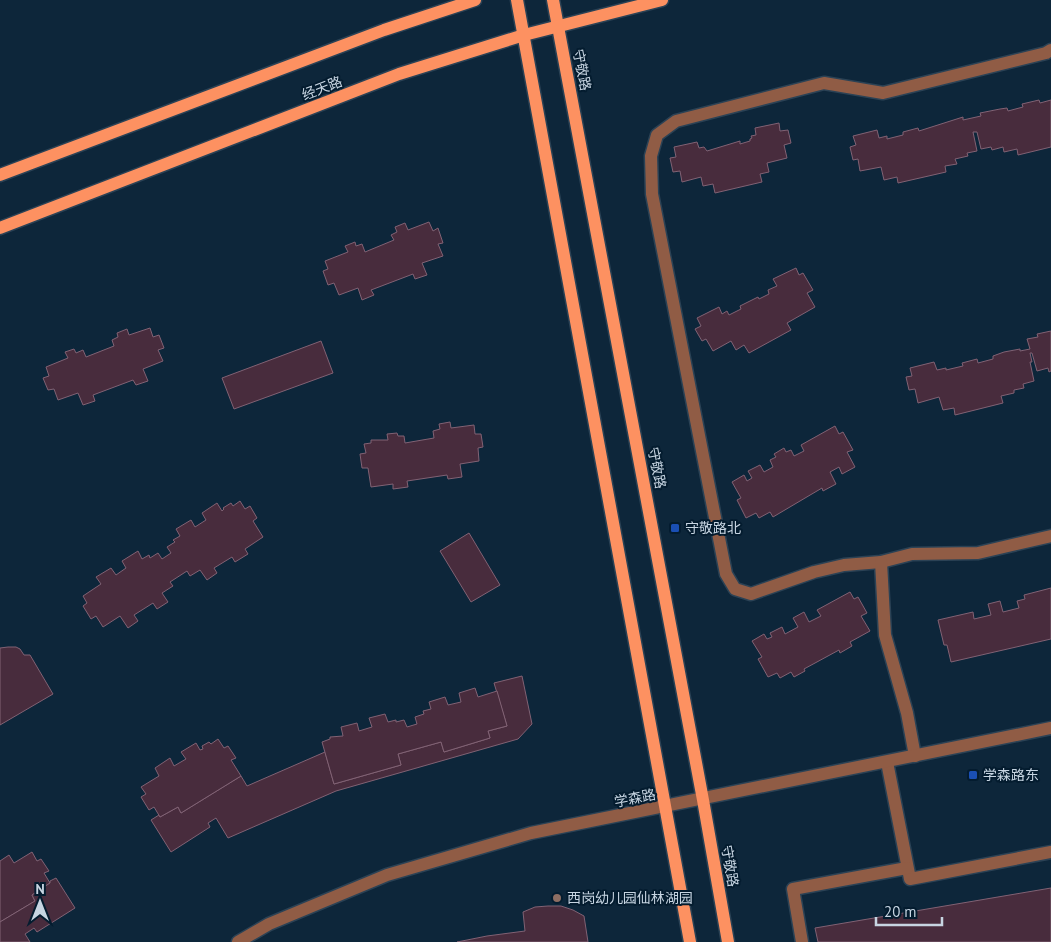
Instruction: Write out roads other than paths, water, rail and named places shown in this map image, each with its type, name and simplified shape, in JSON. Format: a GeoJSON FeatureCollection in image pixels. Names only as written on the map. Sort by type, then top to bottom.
{"type":"FeatureCollection","features":[{"type":"Feature","properties":{"kind":"main road"},"geometry":{"type":"LineString","coordinates":[[0,175],[384,30],[475,0]]}},
{"type":"Feature","properties":{"kind":"main road"},"geometry":{"type":"LineString","coordinates":[[517,0],[690,942]]}},
{"type":"Feature","properties":{"kind":"main road","name":"守敬路"},"geometry":{"type":"LineString","coordinates":[[553,0],[728,942]]}},
{"type":"Feature","properties":{"kind":"main road","name":"经天路"},"geometry":{"type":"LineString","coordinates":[[0,228],[399,74],[559,25],[662,0]]}},
{"type":"Feature","properties":{"kind":"street"},"geometry":{"type":"LineString","coordinates":[[1051,50],[1046,53],[883,93],[824,83],[676,121],[657,135],[651,156],[652,194],[726,574],[735,589],[751,594],[814,572],[844,565],[881,562],[912,554],[978,553],[1051,536]]}},
{"type":"Feature","properties":{"kind":"street"},"geometry":{"type":"LineString","coordinates":[[881,562],[885,635],[906,713],[915,756]]}},
{"type":"Feature","properties":{"kind":"street","name":"学森路"},"geometry":{"type":"LineString","coordinates":[[238,942],[269,924],[387,875],[532,833],[703,800],[1051,728]]}},
{"type":"Feature","properties":{"kind":"street"},"geometry":{"type":"LineString","coordinates":[[887,762],[910,879],[1051,852]]}},
{"type":"Feature","properties":{"kind":"street"},"geometry":{"type":"LineString","coordinates":[[802,942],[793,890],[908,868]]}},
{"type":"Feature","properties":{"kind":"place","name":"守敬路北"},"geometry":{"type":"Point","coordinates":[675,528]}},
{"type":"Feature","properties":{"kind":"place","name":"学森路东"},"geometry":{"type":"Point","coordinates":[973,775]}},
{"type":"Feature","properties":{"kind":"place","name":"西岗幼儿园仙林湖园"},"geometry":{"type":"Point","coordinates":[557,898]}}]}
